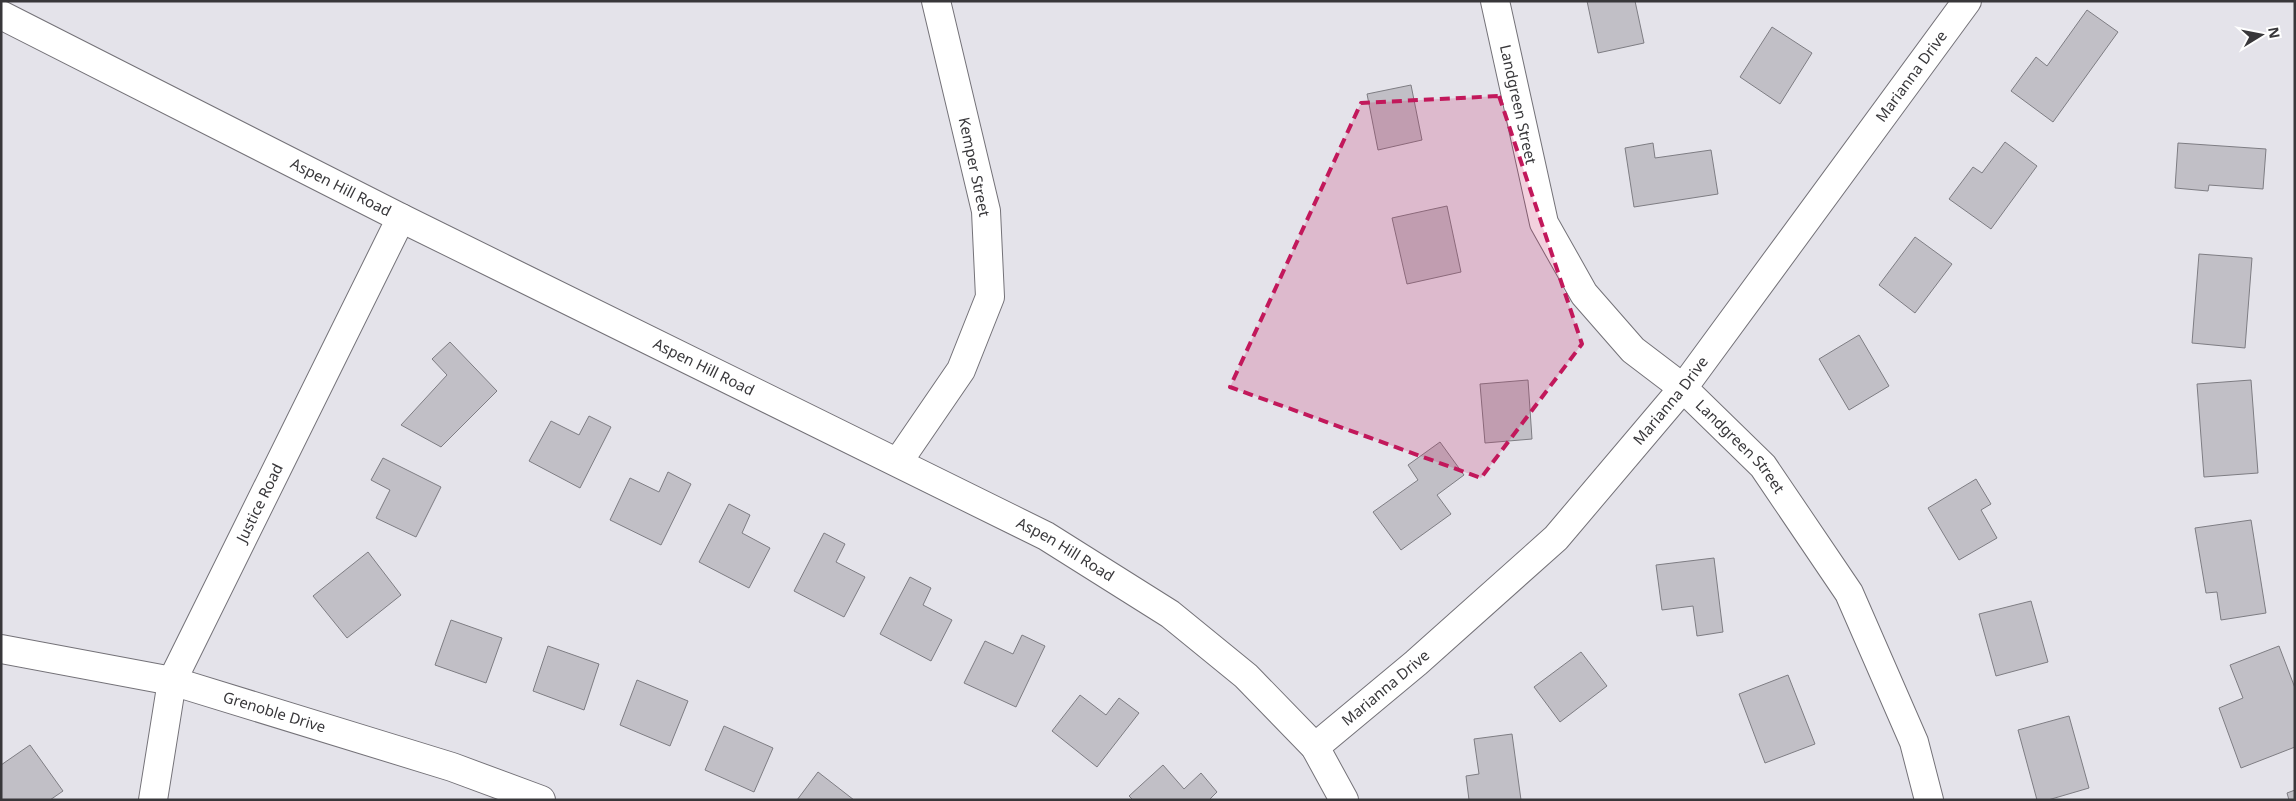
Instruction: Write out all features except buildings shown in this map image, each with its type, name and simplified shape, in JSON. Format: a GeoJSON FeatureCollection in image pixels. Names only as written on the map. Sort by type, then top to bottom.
{"type":"FeatureCollection","features":[{"type":"Feature","properties":{"kind":"street","name":"Kemper Street"},"geometry":{"type":"LineString","coordinates":[[898,462],[961,370],[990,297],[986,211],[936,1]]}},
{"type":"Feature","properties":{"kind":"street","name":"Landgreen Street"},"geometry":{"type":"LineString","coordinates":[[1495,1],[1544,223],[1584,294],[1633,350],[1683,388],[1763,466],[1849,593],[1914,742],[1929,800]]}},
{"type":"Feature","properties":{"kind":"street","name":"Marianna Drive"},"geometry":{"type":"LineString","coordinates":[[1315,747],[1416,663],[1556,538],[1683,388],[1967,1]]}},
{"type":"Feature","properties":{"kind":"street","name":"Aspen Hill Road"},"geometry":{"type":"LineString","coordinates":[[1,15],[401,218],[1046,536],[1170,614],[1246,676],[1315,747],[1344,800]]}},
{"type":"Feature","properties":{"kind":"street","name":"Justice Road"},"geometry":{"type":"LineString","coordinates":[[153,800],[172,681],[401,218]]}},
{"type":"Feature","properties":{"kind":"street","name":"Grenoble Drive"},"geometry":{"type":"LineString","coordinates":[[1,649],[172,681],[452,767],[541,800]]}},
{"type":"Feature","properties":{"kind":"highlighted area"},"geometry":{"type":"Polygon","coordinates":[[[1499,96],[1582,344],[1481,478],[1230,387],[1361,103],[1499,96]]]}}]}
